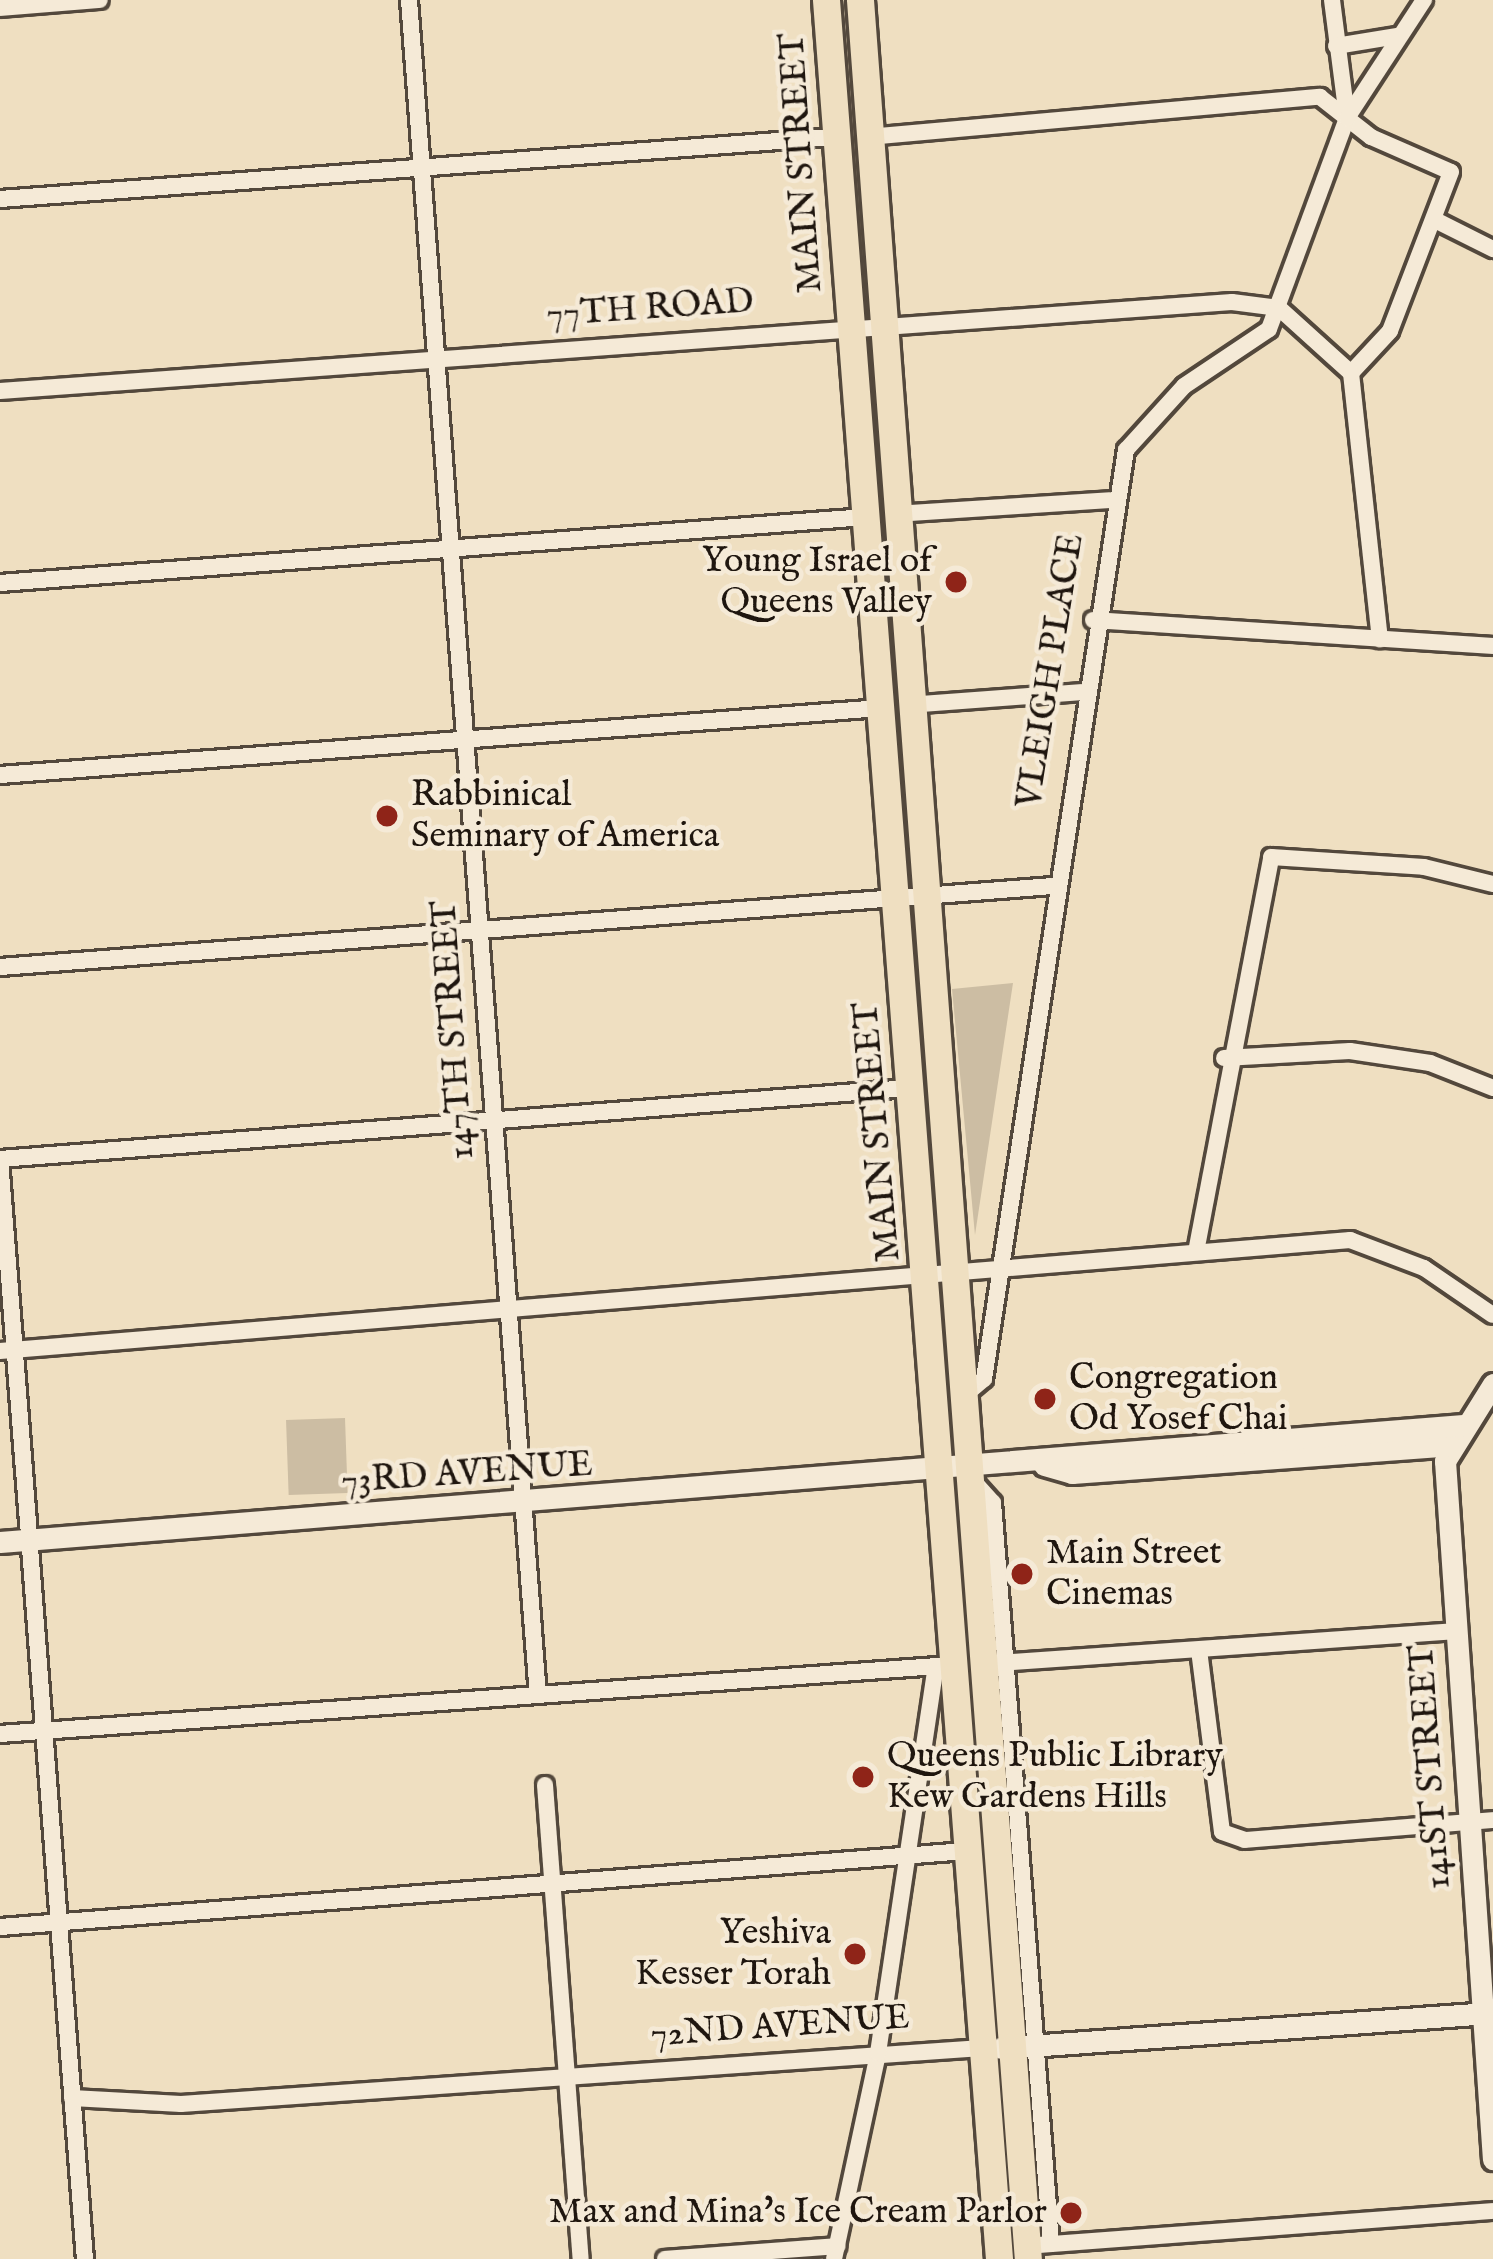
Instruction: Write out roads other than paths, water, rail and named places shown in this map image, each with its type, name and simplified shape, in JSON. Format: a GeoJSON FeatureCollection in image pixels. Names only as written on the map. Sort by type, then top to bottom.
{"type":"FeatureCollection","features":[{"type":"Feature","properties":{"kind":"main road","name":"MAIN STREET"},"geometry":{"type":"LineString","coordinates":[[826,0],[832,137],[895,514],[893,900],[909,1088],[960,1399],[952,1471]]}},
{"type":"Feature","properties":{"kind":"main road","name":"MAIN STREET"},"geometry":{"type":"LineString","coordinates":[[860,0],[868,136],[865,517],[924,896],[952,1471],[954,1666],[964,1851],[1009,2048],[999,2259]]}},
{"type":"Feature","properties":{"kind":"main road","name":"MAIN STREET"},"geometry":{"type":"LineString","coordinates":[[954,1666],[1035,2250]]}},
{"type":"Feature","properties":{"kind":"street"},"geometry":{"type":"LineString","coordinates":[[0,8],[100,0]]}},
{"type":"Feature","properties":{"kind":"street","name":"147TH STREET"},"geometry":{"type":"LineString","coordinates":[[409,0],[538,1695]]}},
{"type":"Feature","properties":{"kind":"street"},"geometry":{"type":"LineString","coordinates":[[1332,0],[1347,118]]}},
{"type":"Feature","properties":{"kind":"street","name":"VLEIGH PLACE"},"geometry":{"type":"LineString","coordinates":[[960,1399],[984,1379],[1110,500],[1126,450],[1153,414],[1269,329],[1347,118],[1424,0]]}},
{"type":"Feature","properties":{"kind":"street"},"geometry":{"type":"LineString","coordinates":[[1336,46],[1397,36]]}},
{"type":"Feature","properties":{"kind":"street"},"geometry":{"type":"LineString","coordinates":[[868,136],[1319,97],[1347,118],[1451,172],[1390,331],[1352,374]]}},
{"type":"Feature","properties":{"kind":"street"},"geometry":{"type":"LineString","coordinates":[[0,200],[832,137]]}},
{"type":"Feature","properties":{"kind":"street"},"geometry":{"type":"LineString","coordinates":[[1435,220],[1493,249]]}},
{"type":"Feature","properties":{"kind":"street"},"geometry":{"type":"LineString","coordinates":[[1279,308],[1352,374],[1380,638]]}},
{"type":"Feature","properties":{"kind":"street","name":"77TH ROAD"},"geometry":{"type":"LineString","coordinates":[[0,391],[865,326],[1279,308]]}},
{"type":"Feature","properties":{"kind":"street"},"geometry":{"type":"LineString","coordinates":[[895,514],[1110,500]]}},
{"type":"Feature","properties":{"kind":"street"},"geometry":{"type":"LineString","coordinates":[[0,583],[865,517]]}},
{"type":"Feature","properties":{"kind":"street"},"geometry":{"type":"LineString","coordinates":[[1093,620],[1493,646]]}},
{"type":"Feature","properties":{"kind":"street"},"geometry":{"type":"LineString","coordinates":[[0,776],[1082,692]]}},
{"type":"Feature","properties":{"kind":"street"},"geometry":{"type":"LineString","coordinates":[[1196,1252],[1224,1058],[1271,857],[1424,867],[1493,884]]}},
{"type":"Feature","properties":{"kind":"street"},"geometry":{"type":"LineString","coordinates":[[0,967],[1052,886]]}},
{"type":"Feature","properties":{"kind":"street"},"geometry":{"type":"LineString","coordinates":[[1224,1058],[1350,1051],[1430,1063],[1493,1088]]}},
{"type":"Feature","properties":{"kind":"street"},"geometry":{"type":"LineString","coordinates":[[85,2259],[29,1540],[7,1350],[0,1159],[909,1088]]}},
{"type":"Feature","properties":{"kind":"street"},"geometry":{"type":"LineString","coordinates":[[7,1350],[1350,1240],[1424,1268],[1493,1315]]}},
{"type":"Feature","properties":{"kind":"street"},"geometry":{"type":"LineString","coordinates":[[1450,1444],[1493,1384]]}},
{"type":"Feature","properties":{"kind":"street","name":"73RD AVENUE"},"geometry":{"type":"LineString","coordinates":[[1044,1465],[1071,1453],[1463,1425]]}},
{"type":"Feature","properties":{"kind":"street","name":"73RD AVENUE"},"geometry":{"type":"LineString","coordinates":[[0,1542],[952,1471],[1044,1465],[1072,1473],[1450,1444]]}},
{"type":"Feature","properties":{"kind":"street","name":"141ST STREET"},"geometry":{"type":"LineString","coordinates":[[1450,1444],[1453,1631],[1488,2013],[1493,2159]]}},
{"type":"Feature","properties":{"kind":"street","name":"MAIN STREET"},"geometry":{"type":"LineString","coordinates":[[952,1471],[993,1503],[1005,1663],[1009,2048]]}},
{"type":"Feature","properties":{"kind":"street"},"geometry":{"type":"LineString","coordinates":[[0,1734],[1453,1631]]}},
{"type":"Feature","properties":{"kind":"street"},"geometry":{"type":"LineString","coordinates":[[1199,1651],[1222,1832],[1245,1840],[1493,1820]]}},
{"type":"Feature","properties":{"kind":"street"},"geometry":{"type":"LineString","coordinates":[[665,2259],[836,2252],[878,2053],[904,1857],[954,1666]]}},
{"type":"Feature","properties":{"kind":"street"},"geometry":{"type":"LineString","coordinates":[[545,1786],[581,2259]]}},
{"type":"Feature","properties":{"kind":"street"},"geometry":{"type":"LineString","coordinates":[[0,1927],[964,1851]]}},
{"type":"Feature","properties":{"kind":"street","name":"72ND AVENUE"},"geometry":{"type":"LineString","coordinates":[[72,2098],[181,2104],[1488,2013]]}},
{"type":"Feature","properties":{"kind":"street"},"geometry":{"type":"LineString","coordinates":[[1035,2250],[1493,2211]]}},
{"type":"Feature","properties":{"kind":"place","name":"Young Israel of Queens Valley"},"geometry":{"type":"Point","coordinates":[956,582]}},
{"type":"Feature","properties":{"kind":"place","name":"Rabbinical Seminary of America"},"geometry":{"type":"Point","coordinates":[387,816]}},
{"type":"Feature","properties":{"kind":"place","name":"Congregation Od Yosef Chai"},"geometry":{"type":"Point","coordinates":[1045,1399]}},
{"type":"Feature","properties":{"kind":"place","name":"Main Street Cinemas"},"geometry":{"type":"Point","coordinates":[1022,1574]}},
{"type":"Feature","properties":{"kind":"place","name":"Queens Public Library Kew Gardens Hills"},"geometry":{"type":"Point","coordinates":[863,1777]}},
{"type":"Feature","properties":{"kind":"place","name":"Yeshiva Kesser Torah"},"geometry":{"type":"Point","coordinates":[855,1954]}},
{"type":"Feature","properties":{"kind":"place","name":"Max and Mina's Ice Cream Parlor"},"geometry":{"type":"Point","coordinates":[1071,2213]}}]}
